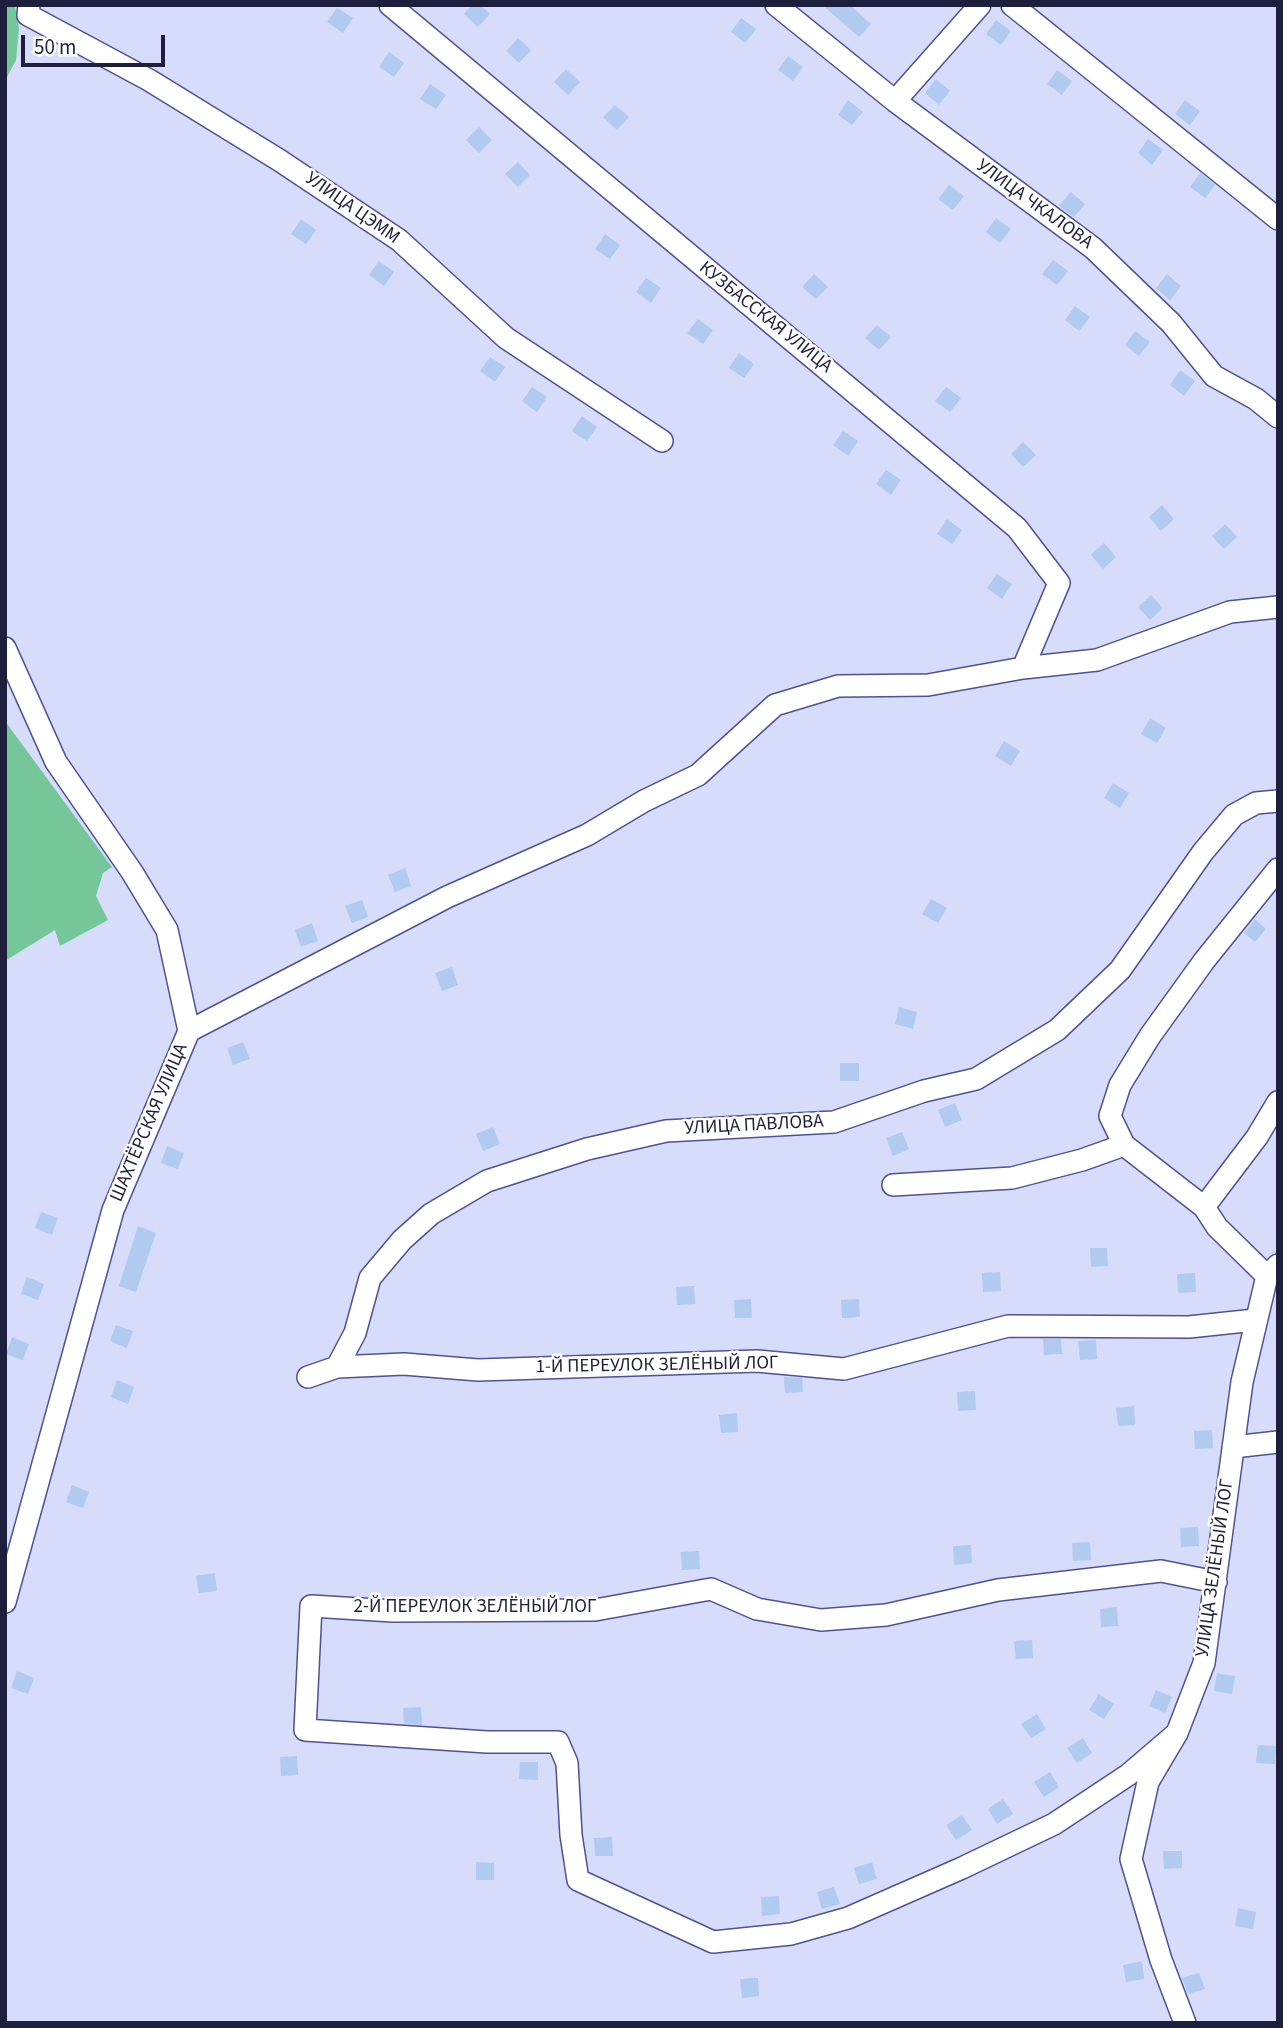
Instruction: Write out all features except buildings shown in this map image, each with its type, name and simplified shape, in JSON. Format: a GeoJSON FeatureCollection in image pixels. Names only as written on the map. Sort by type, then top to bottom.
{"type":"FeatureCollection","features":[{"type":"Feature","properties":{"kind":"street","name":"УЛИЦА ЦЭММ"},"geometry":{"type":"LineString","coordinates":[[29,5],[28,15],[149,80],[279,160],[399,240],[506,338],[662,441]]}},
{"type":"Feature","properties":{"kind":"street","name":"КУЗБАССКАЯ УЛИЦА"},"geometry":{"type":"LineString","coordinates":[[390,5],[1017,528],[1059,583],[1023,668]]}},
{"type":"Feature","properties":{"kind":"street","name":"УЛИЦА ЧКАЛОВА"},"geometry":{"type":"LineString","coordinates":[[776,5],[895,101],[1093,248],[1171,323],[1214,376],[1256,399],[1278,417]]}},
{"type":"Feature","properties":{"kind":"street"},"geometry":{"type":"LineString","coordinates":[[895,101],[980,5]]}},
{"type":"Feature","properties":{"kind":"street"},"geometry":{"type":"LineString","coordinates":[[1012,5],[1278,219]]}},
{"type":"Feature","properties":{"kind":"street","name":"ШАХТЁРСКАЯ УЛИЦА"},"geometry":{"type":"LineString","coordinates":[[7,1590],[113,1210],[189,1031],[447,897],[587,835],[644,801],[698,775],[775,705],[838,685],[928,685],[1023,668],[1097,660],[1230,612],[1278,607]]}},
{"type":"Feature","properties":{"kind":"street"},"geometry":{"type":"LineString","coordinates":[[5,648],[56,762],[132,872],[167,930],[189,1031]]}},
{"type":"Feature","properties":{"kind":"street","name":"УЛИЦА ПАВЛОВА"},"geometry":{"type":"LineString","coordinates":[[337,1367],[355,1333],[370,1278],[402,1240],[431,1214],[487,1181],[587,1149],[666,1131],[834,1122],[924,1091],[976,1079],[1056,1030],[1119,970],[1203,852],[1234,815],[1256,803],[1278,801]]}},
{"type":"Feature","properties":{"kind":"street"},"geometry":{"type":"LineString","coordinates":[[1273,1270],[1217,1227],[1204,1207],[1124,1145],[1110,1116],[1120,1086],[1150,1036],[1204,961],[1278,869]]}},
{"type":"Feature","properties":{"kind":"street"},"geometry":{"type":"LineString","coordinates":[[1204,1207],[1257,1137],[1278,1102]]}},
{"type":"Feature","properties":{"kind":"street"},"geometry":{"type":"LineString","coordinates":[[893,1185],[1012,1178],[1082,1160],[1124,1145]]}},
{"type":"Feature","properties":{"kind":"street","name":"УЛИЦА ЗЕЛЁНЫЙ ЛОГ"},"geometry":{"type":"LineString","coordinates":[[1185,2023],[1161,1960],[1131,1859],[1148,1782],[1177,1733],[1204,1663],[1233,1447],[1255,1320],[1273,1270]]}},
{"type":"Feature","properties":{"kind":"street","name":"1-Й ПЕРЕУЛОК ЗЕЛЁНЫЙ ЛОГ"},"geometry":{"type":"LineString","coordinates":[[308,1377],[337,1367],[404,1364],[478,1370],[757,1361],[844,1369],[1008,1326],[1189,1327],[1255,1320]]}},
{"type":"Feature","properties":{"kind":"street"},"geometry":{"type":"LineString","coordinates":[[1233,1447],[1278,1442]]}},
{"type":"Feature","properties":{"kind":"street","name":"2-Й ПЕРЕУЛОК ЗЕЛЁНЫЙ ЛОГ"},"geometry":{"type":"LineString","coordinates":[[1177,1733],[1128,1774],[1054,1824],[962,1868],[848,1918],[802,1931],[713,1942],[578,1880],[571,1835],[568,1763],[558,1742],[487,1742],[305,1730],[311,1606],[393,1611],[596,1610],[711,1589],[757,1609],[821,1620],[886,1615],[998,1590],[1161,1572],[1216,1582]]}},
{"type":"Feature","properties":{"kind":"green space"},"geometry":{"type":"Polygon","coordinates":[[[5,5],[15,5],[19,29],[16,60],[5,81],[5,5]]]}},
{"type":"Feature","properties":{"kind":"green space"},"geometry":{"type":"Polygon","coordinates":[[[5,721],[112,867],[103,873],[96,896],[108,920],[60,946],[55,930],[5,961],[5,721]]]}}]}
